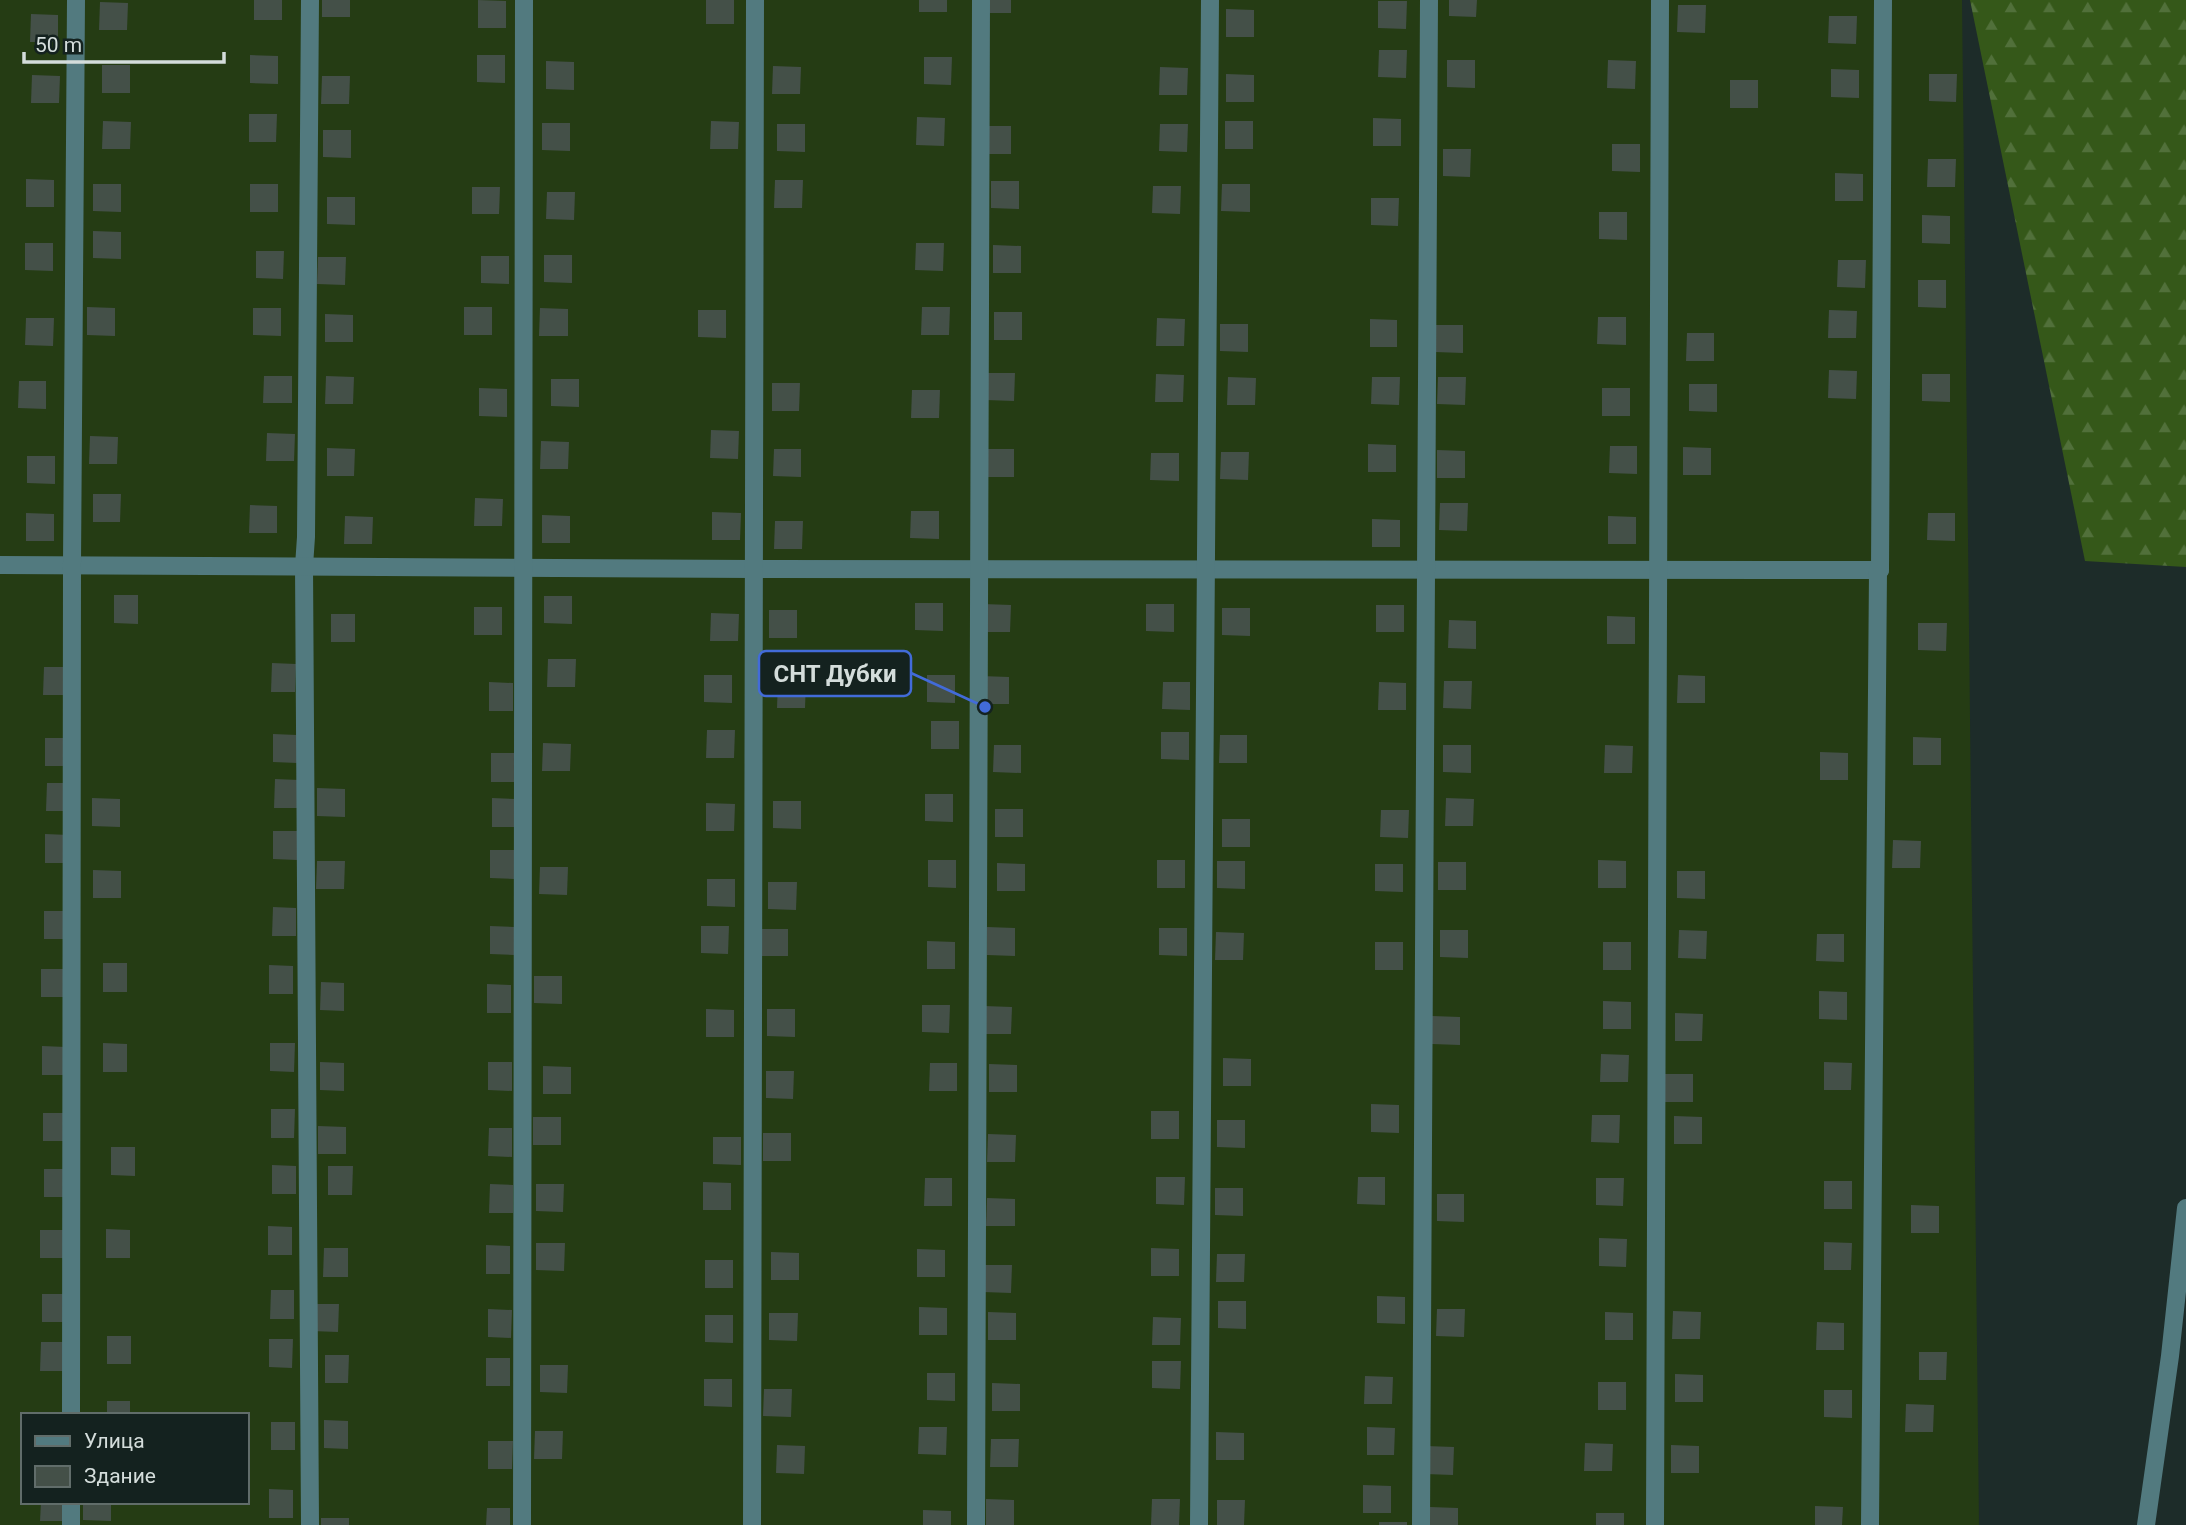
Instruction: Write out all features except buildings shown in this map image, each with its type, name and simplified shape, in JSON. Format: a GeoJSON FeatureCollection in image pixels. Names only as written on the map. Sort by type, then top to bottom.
{"type":"FeatureCollection","features":[{"type":"Feature","properties":{"kind":"street"},"geometry":{"type":"LineString","coordinates":[[71,1413],[76,0]]}},
{"type":"Feature","properties":{"kind":"street"},"geometry":{"type":"LineString","coordinates":[[310,0],[304,566],[310,1525]]}},
{"type":"Feature","properties":{"kind":"street"},"geometry":{"type":"LineString","coordinates":[[522,1525],[524,0]]}},
{"type":"Feature","properties":{"kind":"street"},"geometry":{"type":"LineString","coordinates":[[752,1525],[755,0]]}},
{"type":"Feature","properties":{"kind":"street"},"geometry":{"type":"LineString","coordinates":[[976,1525],[981,0]]}},
{"type":"Feature","properties":{"kind":"street"},"geometry":{"type":"LineString","coordinates":[[1199,1525],[1210,0]]}},
{"type":"Feature","properties":{"kind":"street"},"geometry":{"type":"LineString","coordinates":[[1421,1525],[1429,0]]}},
{"type":"Feature","properties":{"kind":"street"},"geometry":{"type":"LineString","coordinates":[[1655,1525],[1660,0]]}},
{"type":"Feature","properties":{"kind":"street"},"geometry":{"type":"LineString","coordinates":[[1870,1525],[1883,0]]}},
{"type":"Feature","properties":{"kind":"street"},"geometry":{"type":"LineString","coordinates":[[0,565],[1880,570]]}},
{"type":"Feature","properties":{"kind":"street"},"geometry":{"type":"LineString","coordinates":[[2146,1525],[2170,1356],[2186,1209]]}},
{"type":"Feature","properties":{"kind":"street"},"geometry":{"type":"LineString","coordinates":[[71,1504],[71,1525]]}},
{"type":"Feature","properties":{"kind":"green space"},"geometry":{"type":"Polygon","coordinates":[[[0,0],[1962,0],[1979,1525],[0,1525],[0,0]]]}},
{"type":"Feature","properties":{"kind":"green space"},"geometry":{"type":"Polygon","coordinates":[[[1970,0],[2186,0],[2186,567],[2085,561],[1970,0]]]}},
{"type":"Feature","properties":{"kind":"place","name":"СНТ Дубки"},"geometry":{"type":"Point","coordinates":[985,707]}}]}
